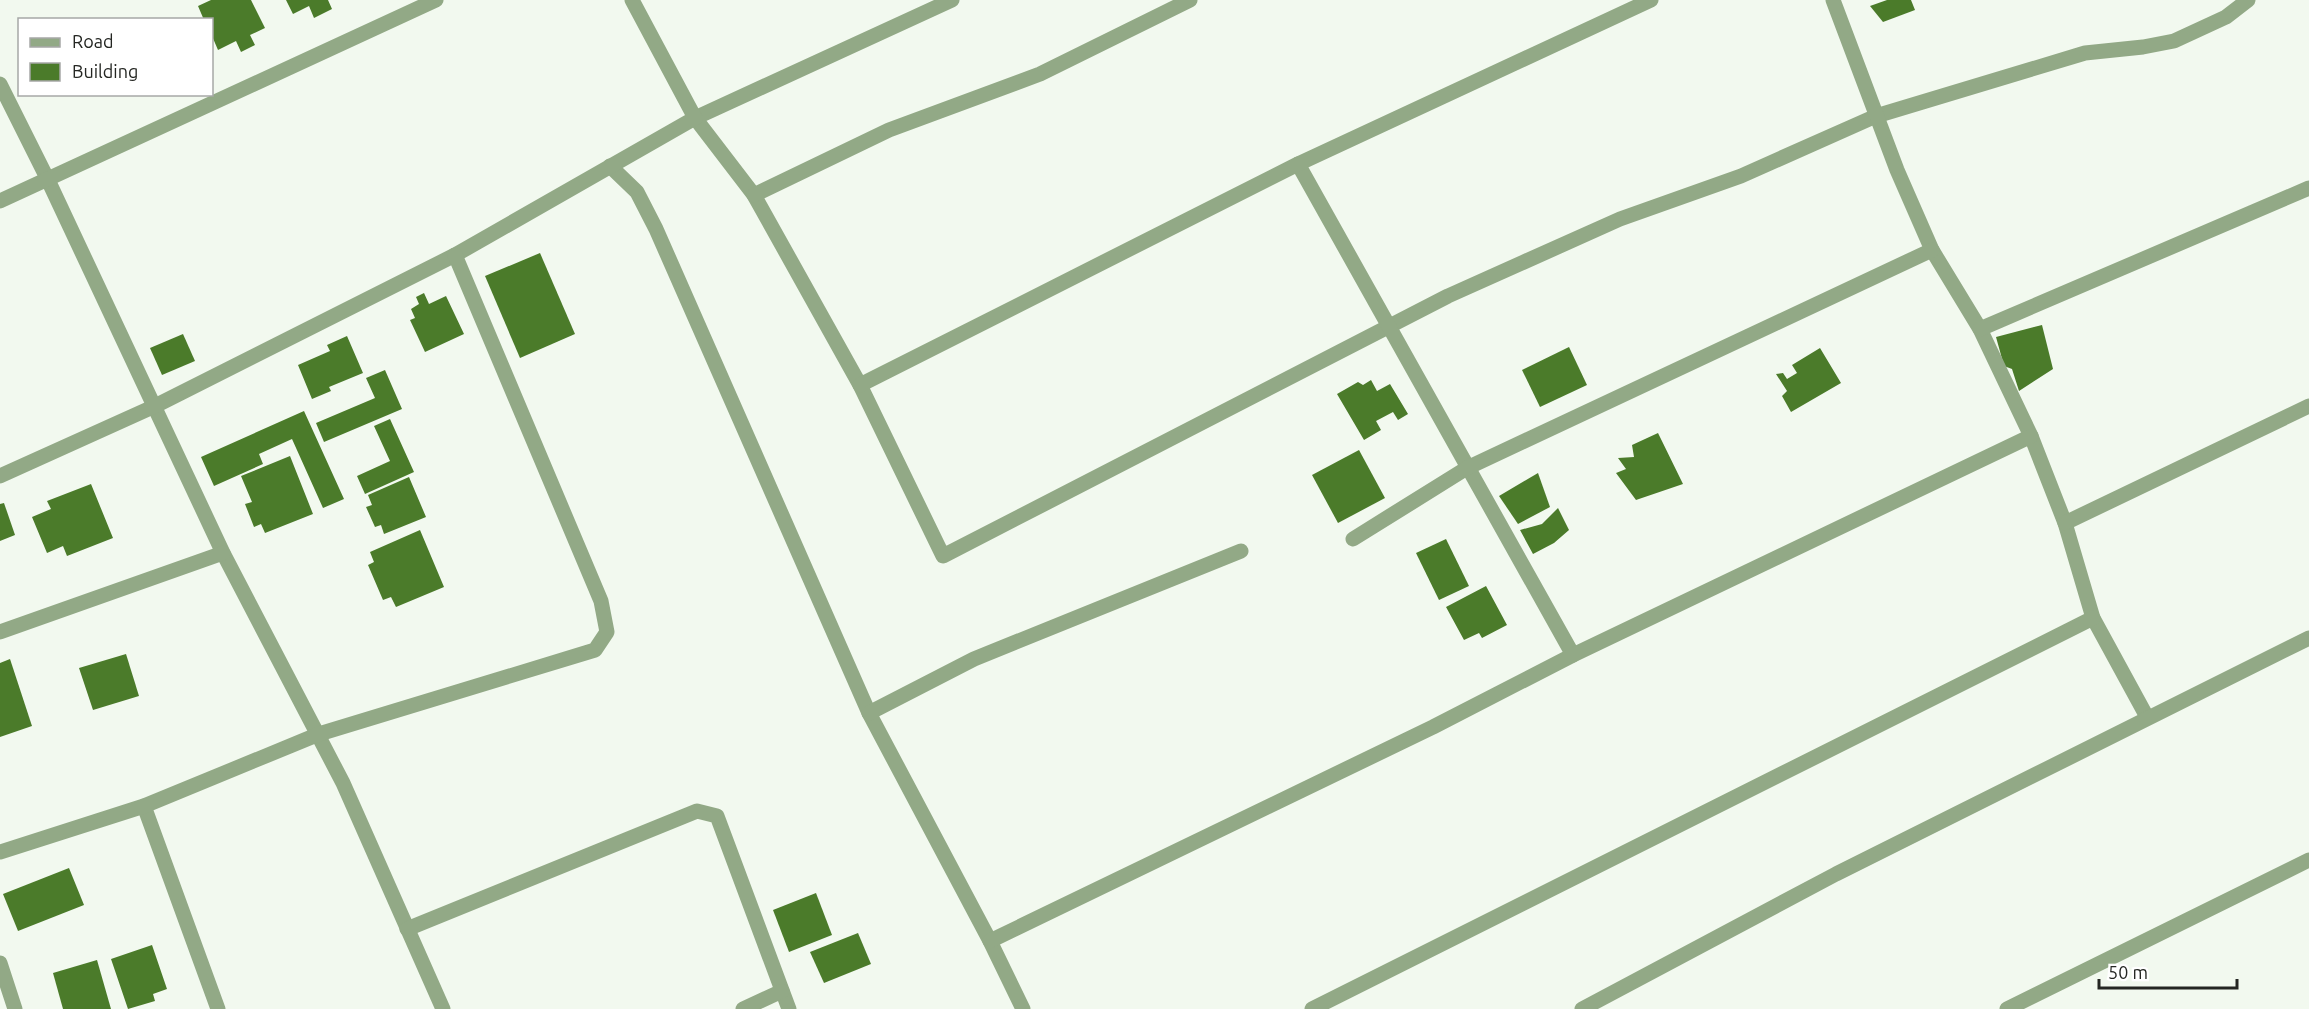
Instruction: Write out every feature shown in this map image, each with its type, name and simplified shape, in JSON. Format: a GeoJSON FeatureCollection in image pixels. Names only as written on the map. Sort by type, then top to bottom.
{"type":"FeatureCollection","features":[{"type":"Feature","properties":{"kind":"street"},"geometry":{"type":"LineString","coordinates":[[0,201],[436,0]]}},
{"type":"Feature","properties":{"kind":"street"},"geometry":{"type":"LineString","coordinates":[[632,0],[694,118],[754,195],[860,385],[943,556],[1448,296],[1620,219],[1741,176],[1876,116],[2085,53],[2143,47],[2174,41],[2226,17],[2248,0]]}},
{"type":"Feature","properties":{"kind":"street"},"geometry":{"type":"LineString","coordinates":[[0,476],[154,406],[455,255],[694,118],[952,0]]}},
{"type":"Feature","properties":{"kind":"street"},"geometry":{"type":"LineString","coordinates":[[754,195],[889,130],[1040,74],[1190,0]]}},
{"type":"Feature","properties":{"kind":"street"},"geometry":{"type":"LineString","coordinates":[[860,385],[1298,164],[1651,0]]}},
{"type":"Feature","properties":{"kind":"street"},"geometry":{"type":"LineString","coordinates":[[1833,0],[1876,116],[1932,250],[1980,329],[2031,436],[2065,523],[2093,618],[2147,717]]}},
{"type":"Feature","properties":{"kind":"street"},"geometry":{"type":"LineString","coordinates":[[0,84],[48,180],[223,553],[344,783],[443,1009]]}},
{"type":"Feature","properties":{"kind":"street"},"geometry":{"type":"LineString","coordinates":[[1298,164],[1573,656]]}},
{"type":"Feature","properties":{"kind":"street"},"geometry":{"type":"LineString","coordinates":[[610,166],[637,192],[656,229],[869,712],[990,940],[1023,1009]]}},
{"type":"Feature","properties":{"kind":"street"},"geometry":{"type":"LineString","coordinates":[[1980,329],[2309,188]]}},
{"type":"Feature","properties":{"kind":"street"},"geometry":{"type":"LineString","coordinates":[[1353,539],[1467,468],[1932,250]]}},
{"type":"Feature","properties":{"kind":"street"},"geometry":{"type":"LineString","coordinates":[[0,852],[144,806],[319,734],[595,650],[607,632],[602,601],[455,255]]}},
{"type":"Feature","properties":{"kind":"street"},"geometry":{"type":"LineString","coordinates":[[2065,523],[2309,406]]}},
{"type":"Feature","properties":{"kind":"street"},"geometry":{"type":"LineString","coordinates":[[990,940],[2031,436]]}},
{"type":"Feature","properties":{"kind":"street"},"geometry":{"type":"LineString","coordinates":[[869,712],[974,660],[1241,551]]}},
{"type":"Feature","properties":{"kind":"street"},"geometry":{"type":"LineString","coordinates":[[0,632],[223,553]]}},
{"type":"Feature","properties":{"kind":"street"},"geometry":{"type":"LineString","coordinates":[[1312,1009],[2093,618]]}},
{"type":"Feature","properties":{"kind":"street"},"geometry":{"type":"LineString","coordinates":[[1582,1009],[1836,874],[2309,638]]}},
{"type":"Feature","properties":{"kind":"street"},"geometry":{"type":"LineString","coordinates":[[144,806],[218,1009]]}},
{"type":"Feature","properties":{"kind":"street"},"geometry":{"type":"LineString","coordinates":[[407,929],[697,811],[717,816],[789,1009]]}},
{"type":"Feature","properties":{"kind":"street"},"geometry":{"type":"LineString","coordinates":[[2007,1009],[2309,860]]}},
{"type":"Feature","properties":{"kind":"street"},"geometry":{"type":"LineString","coordinates":[[0,963],[15,1009]]}},
{"type":"Feature","properties":{"kind":"street"},"geometry":{"type":"LineString","coordinates":[[743,1009],[782,991]]}},
{"type":"Feature","properties":{"kind":"building"},"geometry":{"type":"Polygon","coordinates":[[[211,0],[251,0],[265,28],[250,35],[255,45],[241,52],[236,41],[218,50],[213,38],[213,18],[203,18],[198,6],[211,0]]]}},
{"type":"Feature","properties":{"kind":"building"},"geometry":{"type":"Polygon","coordinates":[[[286,0],[328,0],[332,9],[314,18],[309,6],[293,14],[286,0]]]}},
{"type":"Feature","properties":{"kind":"building"},"geometry":{"type":"Polygon","coordinates":[[[1887,0],[1911,0],[1915,10],[1883,22],[1870,6],[1887,0]]]}},
{"type":"Feature","properties":{"kind":"building"},"geometry":{"type":"Polygon","coordinates":[[[540,253],[575,334],[520,358],[485,276],[540,253]]]}},
{"type":"Feature","properties":{"kind":"building"},"geometry":{"type":"Polygon","coordinates":[[[424,293],[429,304],[446,296],[464,334],[425,352],[410,320],[415,318],[411,309],[419,304],[416,297],[424,293]]]}},
{"type":"Feature","properties":{"kind":"building"},"geometry":{"type":"Polygon","coordinates":[[[2042,325],[2053,369],[2019,391],[2012,369],[2004,366],[1996,337],[2042,325]]]}},
{"type":"Feature","properties":{"kind":"building"},"geometry":{"type":"Polygon","coordinates":[[[183,334],[195,361],[162,375],[150,348],[183,334]]]}},
{"type":"Feature","properties":{"kind":"building"},"geometry":{"type":"Polygon","coordinates":[[[347,336],[363,373],[329,387],[331,391],[312,399],[298,365],[330,351],[327,345],[347,336]]]}},
{"type":"Feature","properties":{"kind":"building"},"geometry":{"type":"Polygon","coordinates":[[[1569,347],[1587,385],[1540,407],[1522,370],[1569,347]]]}},
{"type":"Feature","properties":{"kind":"building"},"geometry":{"type":"Polygon","coordinates":[[[1820,348],[1841,383],[1791,412],[1782,396],[1787,391],[1776,374],[1783,373],[1787,379],[1797,373],[1792,365],[1820,348]]]}},
{"type":"Feature","properties":{"kind":"building"},"geometry":{"type":"Polygon","coordinates":[[[385,370],[402,409],[324,442],[316,423],[375,398],[366,378],[385,370]]]}},
{"type":"Feature","properties":{"kind":"building"},"geometry":{"type":"Polygon","coordinates":[[[1371,380],[1377,391],[1390,384],[1408,414],[1398,420],[1393,412],[1376,421],[1381,430],[1364,440],[1337,394],[1358,382],[1363,385],[1371,380]]]}},
{"type":"Feature","properties":{"kind":"building"},"geometry":{"type":"Polygon","coordinates":[[[304,411],[344,499],[323,508],[292,439],[259,454],[263,464],[214,486],[201,457],[304,411]]]}},
{"type":"Feature","properties":{"kind":"building"},"geometry":{"type":"Polygon","coordinates":[[[390,419],[414,472],[365,494],[357,476],[390,461],[374,426],[390,419]]]}},
{"type":"Feature","properties":{"kind":"building"},"geometry":{"type":"Polygon","coordinates":[[[1658,433],[1683,484],[1636,500],[1616,473],[1626,469],[1618,458],[1634,457],[1632,445],[1658,433]]]}},
{"type":"Feature","properties":{"kind":"building"},"geometry":{"type":"Polygon","coordinates":[[[1359,450],[1385,498],[1338,523],[1312,475],[1359,450]]]}},
{"type":"Feature","properties":{"kind":"building"},"geometry":{"type":"Polygon","coordinates":[[[290,456],[313,514],[265,533],[261,524],[254,527],[245,504],[252,502],[241,476],[290,456]]]}},
{"type":"Feature","properties":{"kind":"building"},"geometry":{"type":"Polygon","coordinates":[[[1538,473],[1550,507],[1518,524],[1499,496],[1538,473]]]}},
{"type":"Feature","properties":{"kind":"building"},"geometry":{"type":"Polygon","coordinates":[[[409,477],[426,517],[384,534],[381,525],[375,527],[366,507],[372,505],[368,495],[409,477]]]}},
{"type":"Feature","properties":{"kind":"building"},"geometry":{"type":"Polygon","coordinates":[[[91,484],[113,538],[67,556],[63,546],[47,553],[32,517],[51,509],[47,501],[91,484]]]}},
{"type":"Feature","properties":{"kind":"building"},"geometry":{"type":"Polygon","coordinates":[[[4,503],[15,535],[0,541],[0,504],[4,503]]]}},
{"type":"Feature","properties":{"kind":"building"},"geometry":{"type":"Polygon","coordinates":[[[1558,508],[1569,530],[1554,543],[1533,554],[1520,530],[1542,524],[1558,508]]]}},
{"type":"Feature","properties":{"kind":"building"},"geometry":{"type":"Polygon","coordinates":[[[420,530],[444,587],[396,607],[391,597],[383,600],[368,565],[374,562],[370,552],[420,530]]]}},
{"type":"Feature","properties":{"kind":"building"},"geometry":{"type":"Polygon","coordinates":[[[1446,539],[1469,586],[1439,600],[1416,553],[1446,539]]]}},
{"type":"Feature","properties":{"kind":"building"},"geometry":{"type":"Polygon","coordinates":[[[1486,586],[1507,625],[1482,638],[1479,633],[1464,640],[1446,607],[1486,586]]]}},
{"type":"Feature","properties":{"kind":"building"},"geometry":{"type":"Polygon","coordinates":[[[126,654],[139,696],[93,710],[79,668],[126,654]]]}},
{"type":"Feature","properties":{"kind":"building"},"geometry":{"type":"Polygon","coordinates":[[[10,659],[32,726],[0,737],[0,663],[10,659]]]}},
{"type":"Feature","properties":{"kind":"building"},"geometry":{"type":"Polygon","coordinates":[[[69,868],[84,905],[18,931],[3,894],[69,868]]]}},
{"type":"Feature","properties":{"kind":"building"},"geometry":{"type":"Polygon","coordinates":[[[816,893],[832,935],[789,952],[773,910],[816,893]]]}},
{"type":"Feature","properties":{"kind":"building"},"geometry":{"type":"Polygon","coordinates":[[[858,933],[871,964],[824,983],[810,952],[858,933]]]}},
{"type":"Feature","properties":{"kind":"building"},"geometry":{"type":"Polygon","coordinates":[[[152,945],[167,989],[153,994],[155,1001],[128,1009],[111,959],[152,945]]]}},
{"type":"Feature","properties":{"kind":"building"},"geometry":{"type":"Polygon","coordinates":[[[97,960],[111,1009],[63,1009],[53,973],[97,960]]]}}]}
